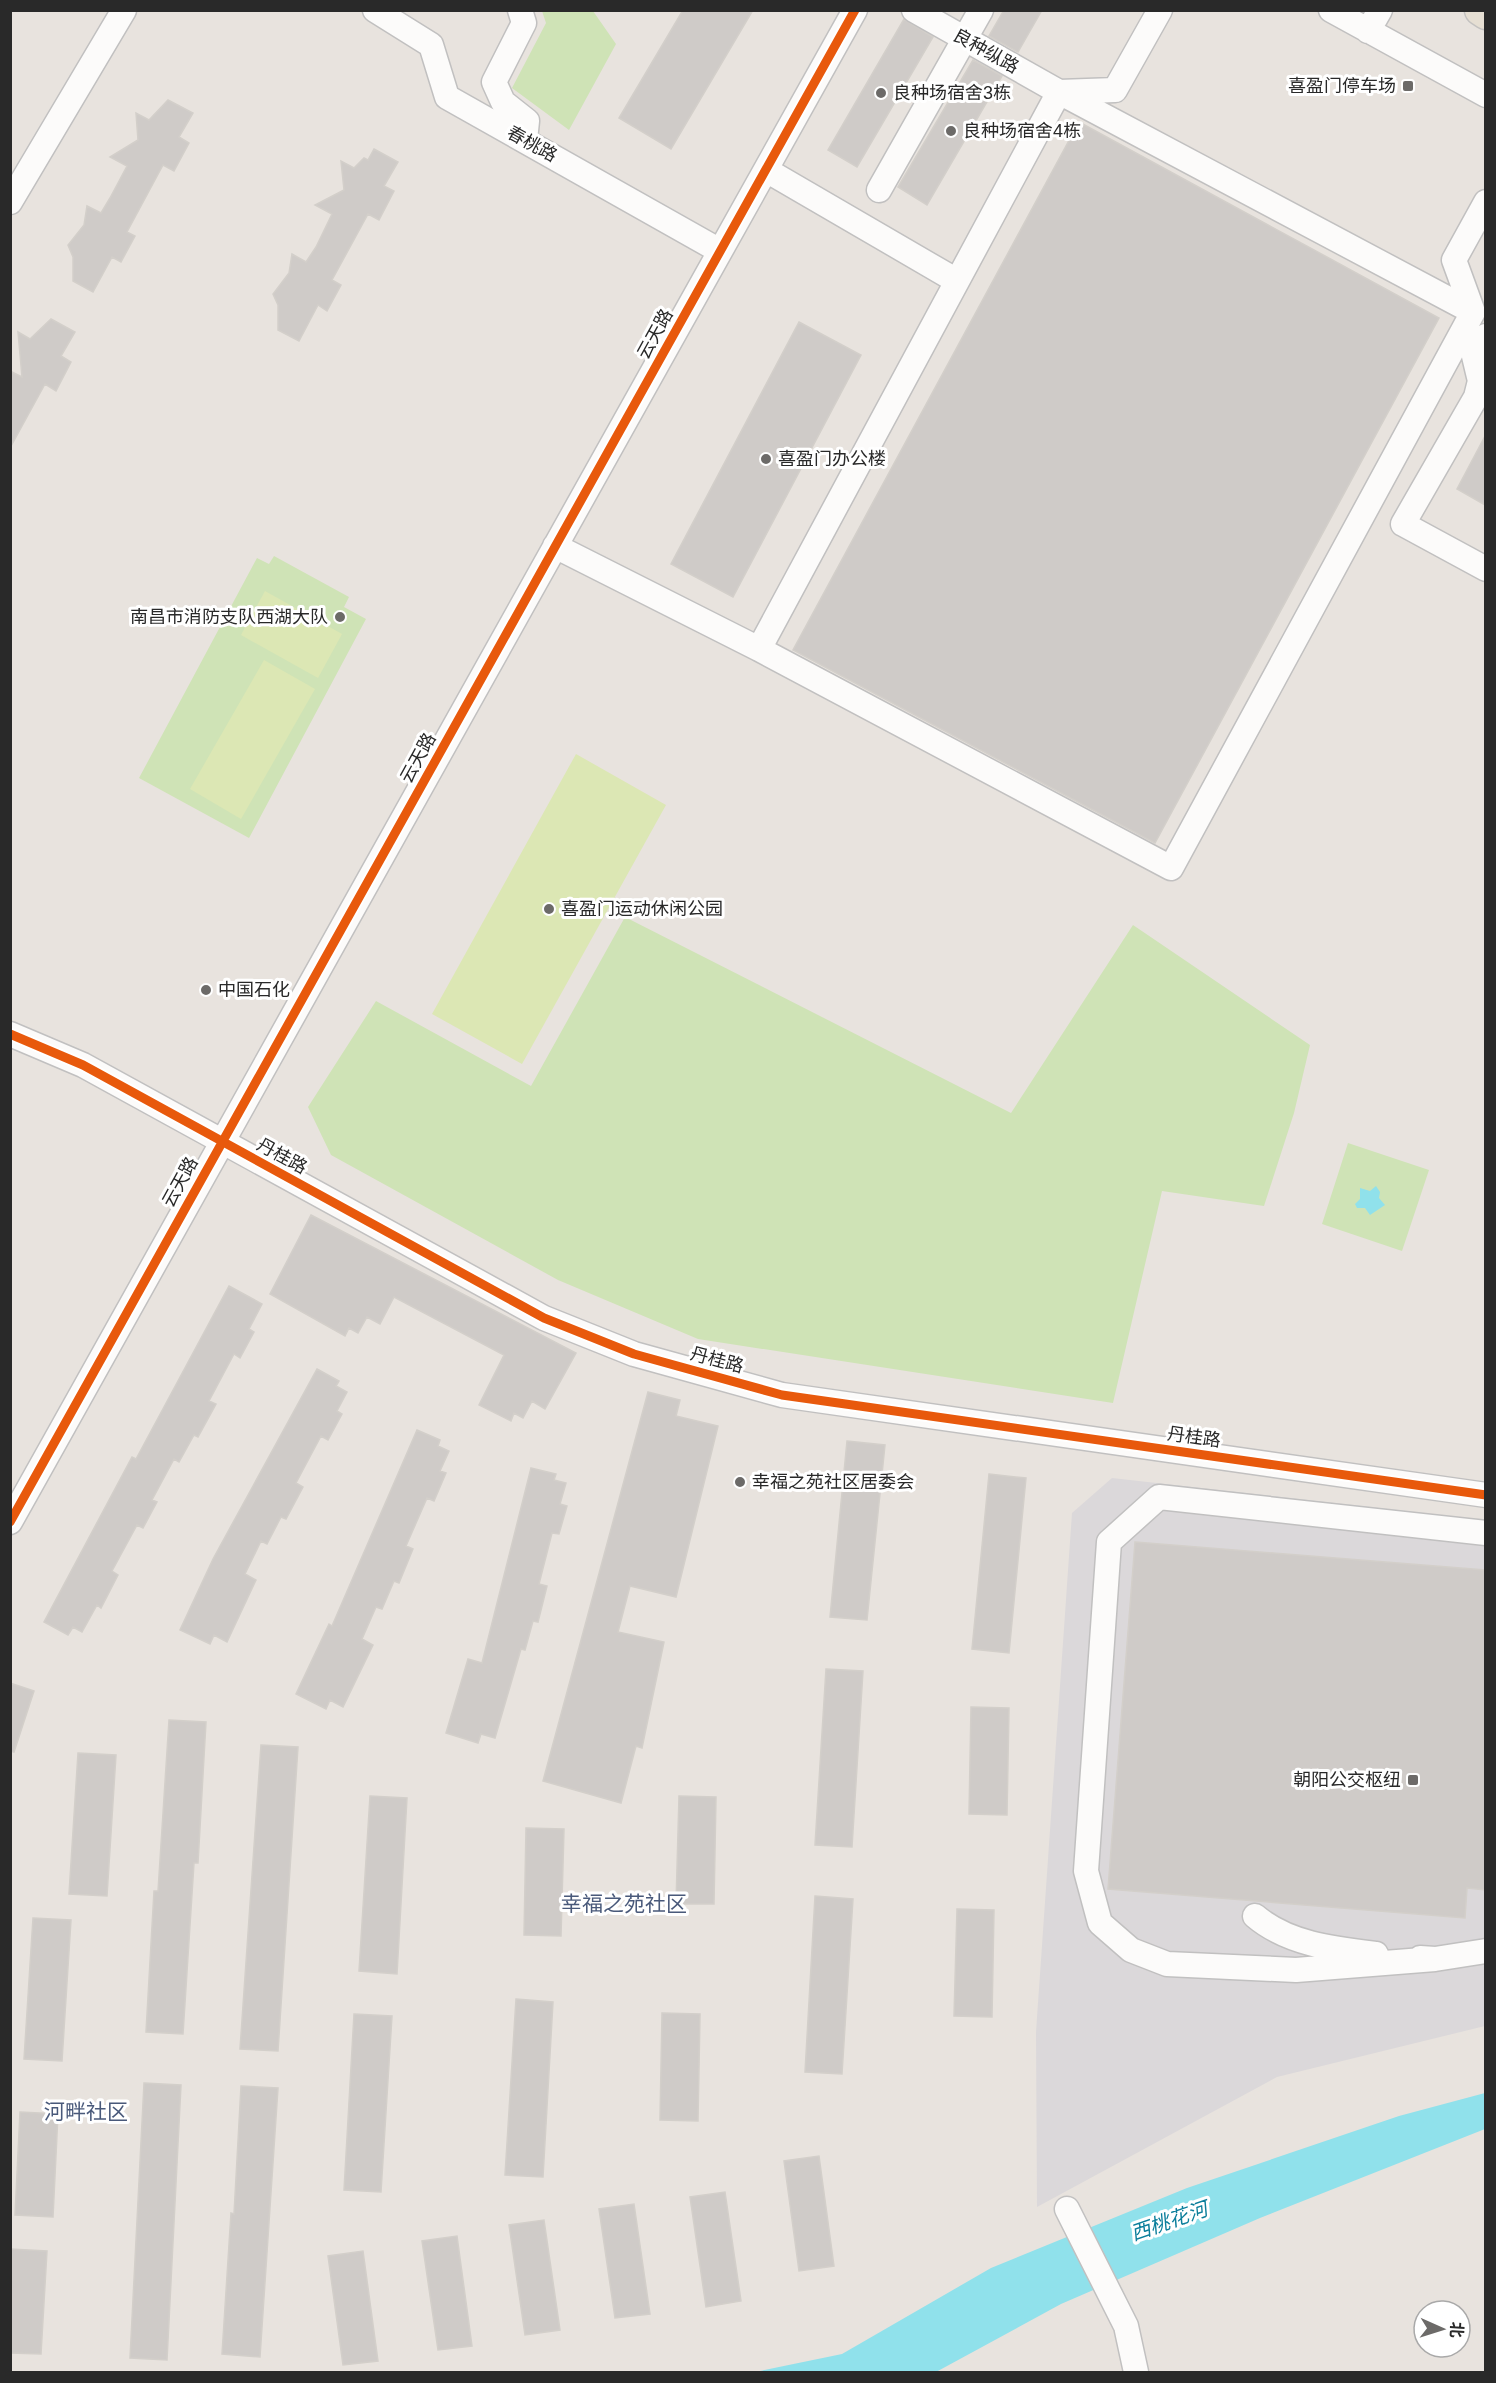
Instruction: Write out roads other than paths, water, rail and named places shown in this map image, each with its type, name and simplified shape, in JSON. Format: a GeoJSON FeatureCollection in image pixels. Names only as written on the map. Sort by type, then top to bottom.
{"type":"FeatureCollection","features":[{"type":"Feature","properties":{"kind":"main road"},"geometry":{"type":"LineString","coordinates":[[1480,10],[1485,14]]}},
{"type":"Feature","properties":{"kind":"street"},"geometry":{"type":"LineString","coordinates":[[10,202],[124,10]]}},
{"type":"Feature","properties":{"kind":"street","name":"春桃路"},"geometry":{"type":"LineString","coordinates":[[375,10],[431,45],[447,97],[720,251]]}},
{"type":"Feature","properties":{"kind":"street"},"geometry":{"type":"LineString","coordinates":[[520,10],[524,23],[494,82],[503,102],[527,121],[525,140]]}},
{"type":"Feature","properties":{"kind":"street","name":"云天路"},"geometry":{"type":"LineString","coordinates":[[10,1522],[855,10]]}},
{"type":"Feature","properties":{"kind":"street","name":"良种纵路"},"geometry":{"type":"LineString","coordinates":[[914,10],[1059,92],[1473,312]]}},
{"type":"Feature","properties":{"kind":"street"},"geometry":{"type":"LineString","coordinates":[[879,190],[981,10]]}},
{"type":"Feature","properties":{"kind":"street"},"geometry":{"type":"LineString","coordinates":[[759,649],[1059,92],[1115,90],[1160,10]]}},
{"type":"Feature","properties":{"kind":"street"},"geometry":{"type":"LineString","coordinates":[[1331,10],[1374,21],[1485,95]]}},
{"type":"Feature","properties":{"kind":"street"},"geometry":{"type":"LineString","coordinates":[[766,170],[957,281]]}},
{"type":"Feature","properties":{"kind":"street"},"geometry":{"type":"LineString","coordinates":[[555,546],[759,649],[1171,868],[1473,312],[1454,260],[1485,202]]}},
{"type":"Feature","properties":{"kind":"street"},"geometry":{"type":"LineString","coordinates":[[1485,336],[1474,356],[1480,381],[1476,397],[1403,524],[1485,569]]}},
{"type":"Feature","properties":{"kind":"street","name":"丹桂路"},"geometry":{"type":"LineString","coordinates":[[10,1034],[83,1065],[544,1318],[634,1354],[782,1395],[1485,1495]]}},
{"type":"Feature","properties":{"kind":"street"},"geometry":{"type":"LineString","coordinates":[[1485,1533],[1159,1497],[1109,1542],[1086,1871],[1100,1923],[1131,1950],[1167,1964],[1296,1970],[1435,1959],[1485,1951]]}},
{"type":"Feature","properties":{"kind":"street"},"geometry":{"type":"LineString","coordinates":[[1256,1916],[1271,1930],[1290,1938],[1365,1953],[1435,1959]]}},
{"type":"Feature","properties":{"kind":"street"},"geometry":{"type":"LineString","coordinates":[[1067,2209],[1123,2321],[1136,2373]]}},
{"type":"Feature","properties":{"kind":"water"},"geometry":{"type":"Polygon","coordinates":[[[1376,1186],[1380,1192],[1379,1198],[1385,1205],[1370,1215],[1365,1208],[1357,1208],[1355,1204],[1360,1199],[1360,1188],[1370,1191],[1376,1186]]]}},
{"type":"Feature","properties":{"kind":"water","name":"西桃花河"},"geometry":{"type":"Polygon","coordinates":[[[1485,2093],[1485,2129],[1260,2218],[1061,2304],[936,2372],[755,2372],[842,2354],[991,2268],[1187,2188],[1399,2116],[1485,2093]]]}},
{"type":"Feature","properties":{"kind":"place","name":"喜盈门停车场"},"geometry":{"type":"Point","coordinates":[1408,86]}},
{"type":"Feature","properties":{"kind":"place","name":"良种场宿舍3栋"},"geometry":{"type":"Point","coordinates":[881,93]}},
{"type":"Feature","properties":{"kind":"place","name":"良种场宿舍4栋"},"geometry":{"type":"Point","coordinates":[951,131]}},
{"type":"Feature","properties":{"kind":"place","name":"喜盈门办公楼"},"geometry":{"type":"Point","coordinates":[766,459]}},
{"type":"Feature","properties":{"kind":"place","name":"南昌市消防支队西湖大队"},"geometry":{"type":"Point","coordinates":[340,617]}},
{"type":"Feature","properties":{"kind":"place","name":"喜盈门运动休闲公园"},"geometry":{"type":"Point","coordinates":[549,909]}},
{"type":"Feature","properties":{"kind":"place","name":"中国石化"},"geometry":{"type":"Point","coordinates":[206,990]}},
{"type":"Feature","properties":{"kind":"place","name":"幸福之苑社区居委会"},"geometry":{"type":"Point","coordinates":[740,1482]}},
{"type":"Feature","properties":{"kind":"place","name":"朝阳公交枢纽"},"geometry":{"type":"Point","coordinates":[1413,1780]}},
{"type":"Feature","properties":{"kind":"district","name":"幸福之苑社区"},"geometry":{"type":"Point","coordinates":[624,1903]}},
{"type":"Feature","properties":{"kind":"district","name":"河畔社区"},"geometry":{"type":"Point","coordinates":[86,2111]}}]}
